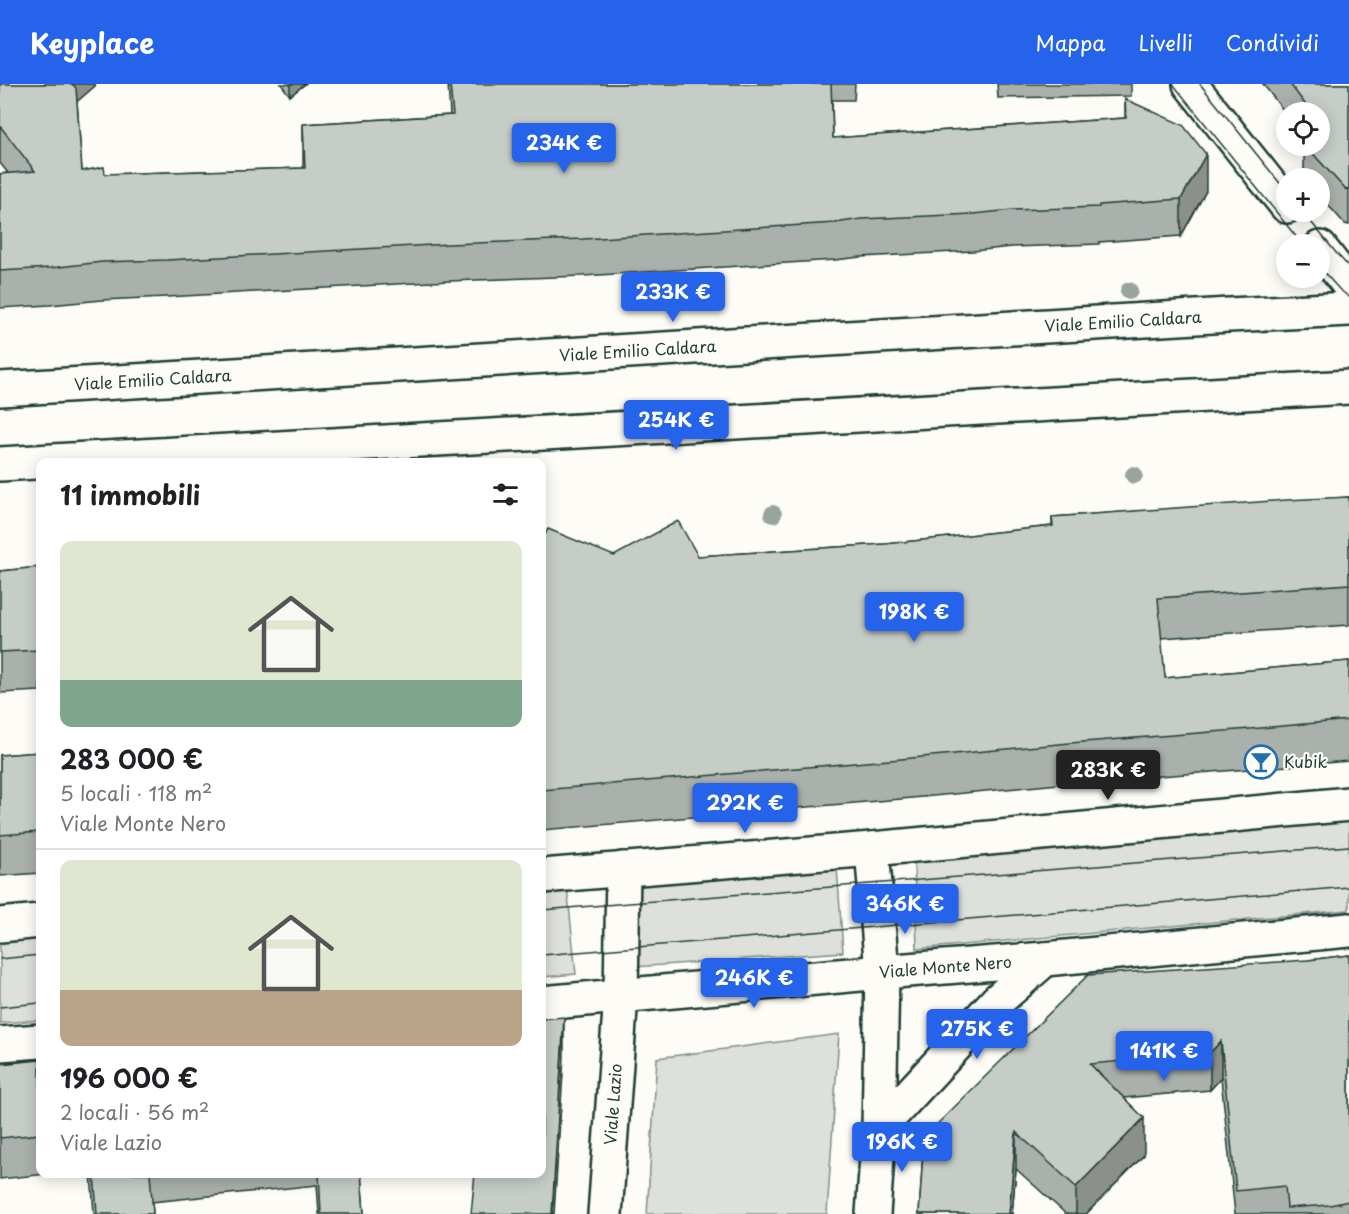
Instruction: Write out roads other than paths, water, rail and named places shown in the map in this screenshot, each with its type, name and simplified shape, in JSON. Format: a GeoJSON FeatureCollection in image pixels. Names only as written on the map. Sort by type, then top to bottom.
{"type":"FeatureCollection","features":[{"type":"Feature","properties":{"kind":"street"},"geometry":{"type":"LineString","coordinates":[[1190,84],[1276,192]]}},
{"type":"Feature","properties":{"kind":"street"},"geometry":{"type":"LineString","coordinates":[[1299,222],[1309,234]]}},
{"type":"Feature","properties":{"kind":"street"},"geometry":{"type":"LineString","coordinates":[[1330,260],[1349,285]]}},
{"type":"Feature","properties":{"kind":"street","name":"Viale Emilio Caldara"},"geometry":{"type":"LineString","coordinates":[[0,389],[1349,309]]}},
{"type":"Feature","properties":{"kind":"street"},"geometry":{"type":"LineString","coordinates":[[105,458],[1349,387]]}},
{"type":"Feature","properties":{"kind":"street"},"geometry":{"type":"LineString","coordinates":[[0,464],[36,462]]}},
{"type":"Feature","properties":{"kind":"street"},"geometry":{"type":"LineString","coordinates":[[546,876],[872,849],[1349,804]]}},
{"type":"Feature","properties":{"kind":"street"},"geometry":{"type":"LineString","coordinates":[[872,849],[882,972],[879,1128],[873,1214]]}},
{"type":"Feature","properties":{"kind":"street","name":"Viale Lazio"},"geometry":{"type":"LineString","coordinates":[[605,1214],[621,996],[623,869]]}},
{"type":"Feature","properties":{"kind":"street"},"geometry":{"type":"LineString","coordinates":[[0,925],[36,921]]}},
{"type":"Feature","properties":{"kind":"street","name":"Viale Monte Nero"},"geometry":{"type":"LineString","coordinates":[[546,1003],[1349,930]]}},
{"type":"Feature","properties":{"kind":"street"},"geometry":{"type":"LineString","coordinates":[[879,1128],[997,1001],[1045,959]]}},
{"type":"Feature","properties":{"kind":"street"},"geometry":{"type":"LineString","coordinates":[[0,1044],[36,1041]]}},
{"type":"Feature","properties":{"kind":"tram line"},"geometry":{"type":"LineString","coordinates":[[1173,84],[1294,234]]}},
{"type":"Feature","properties":{"kind":"tram line"},"geometry":{"type":"LineString","coordinates":[[1200,84],[1276,178]]}},
{"type":"Feature","properties":{"kind":"tram line"},"geometry":{"type":"LineString","coordinates":[[1311,222],[1349,267]]}},
{"type":"Feature","properties":{"kind":"tram line"},"geometry":{"type":"LineString","coordinates":[[1330,279],[1349,297]]}},
{"type":"Feature","properties":{"kind":"tram line"},"geometry":{"type":"LineString","coordinates":[[546,910],[1349,846]]}},
{"type":"Feature","properties":{"kind":"tram line"},"geometry":{"type":"LineString","coordinates":[[546,955],[1349,887]]}},
{"type":"Feature","properties":{"kind":"tram line"},"geometry":{"type":"LineString","coordinates":[[0,959],[36,955]]}},
{"type":"Feature","properties":{"kind":"tram line"},"geometry":{"type":"LineString","coordinates":[[0,1007],[36,1003]]}},
{"type":"Feature","properties":{"kind":"place","name":"Kubik"},"geometry":{"type":"Point","coordinates":[1261,762]}}]}
